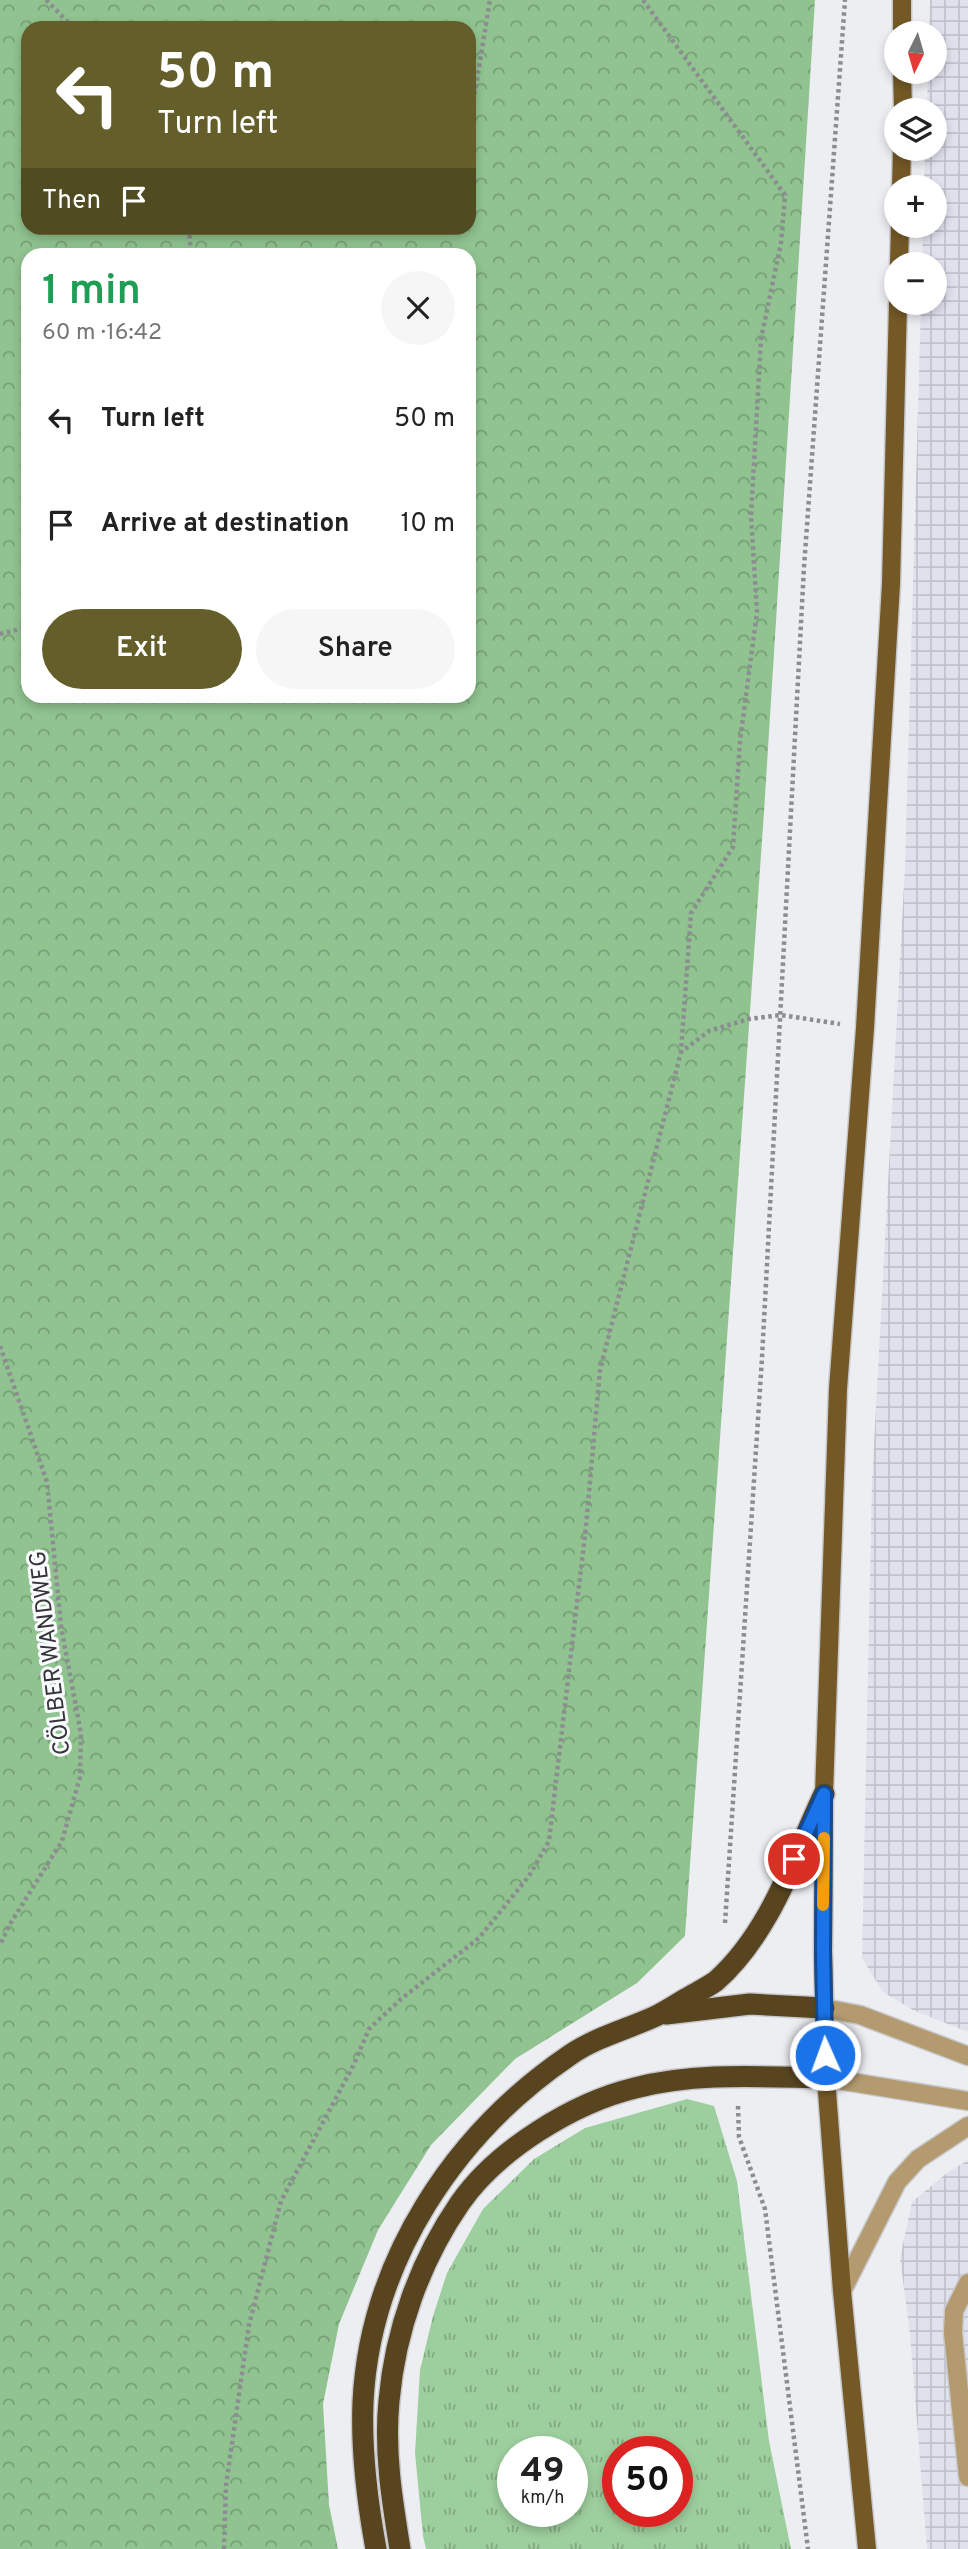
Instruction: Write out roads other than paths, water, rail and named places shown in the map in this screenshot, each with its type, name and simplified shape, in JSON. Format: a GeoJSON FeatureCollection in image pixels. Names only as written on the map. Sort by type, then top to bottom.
{"type":"FeatureCollection","features":[{"type":"Feature","properties":{"kind":"highway"},"geometry":{"type":"LineString","coordinates":[[376,2549],[366,2498],[363,2448],[363,2401],[368,2354],[379,2308],[415,2220],[440,2180],[469,2144],[534,2080],[573,2053],[614,2032],[657,2015],[715,1982],[763,1924],[824,1794]]}},
{"type":"Feature","properties":{"kind":"highway"},"geometry":{"type":"LineString","coordinates":[[657,2015],[750,2004],[824,2008]]}},
{"type":"Feature","properties":{"kind":"highway"},"geometry":{"type":"LineString","coordinates":[[400,2549],[390,2492],[387,2447],[388,2402],[395,2357],[405,2316],[439,2237],[461,2201],[489,2170],[521,2143],[556,2121],[593,2102],[633,2088],[672,2080],[736,2076],[826,2078]]}},
{"type":"Feature","properties":{"kind":"main road"},"geometry":{"type":"LineString","coordinates":[[902,0],[902,21]]}},
{"type":"Feature","properties":{"kind":"main road"},"geometry":{"type":"LineString","coordinates":[[867,2549],[842,2291],[826,2078],[824,1794],[838,1389],[865,1028],[891,584],[898,315]]}},
{"type":"Feature","properties":{"kind":"street"},"geometry":{"type":"LineString","coordinates":[[824,2008],[860,2015],[968,2056]]}},
{"type":"Feature","properties":{"kind":"street"},"geometry":{"type":"LineString","coordinates":[[826,2078],[968,2101]]}},
{"type":"Feature","properties":{"kind":"street"},"geometry":{"type":"LineString","coordinates":[[842,2291],[897,2182],[918,2159],[968,2126]]}},
{"type":"Feature","properties":{"kind":"street"},"geometry":{"type":"LineString","coordinates":[[968,2283],[954,2311],[953,2333],[968,2477]]}}]}
